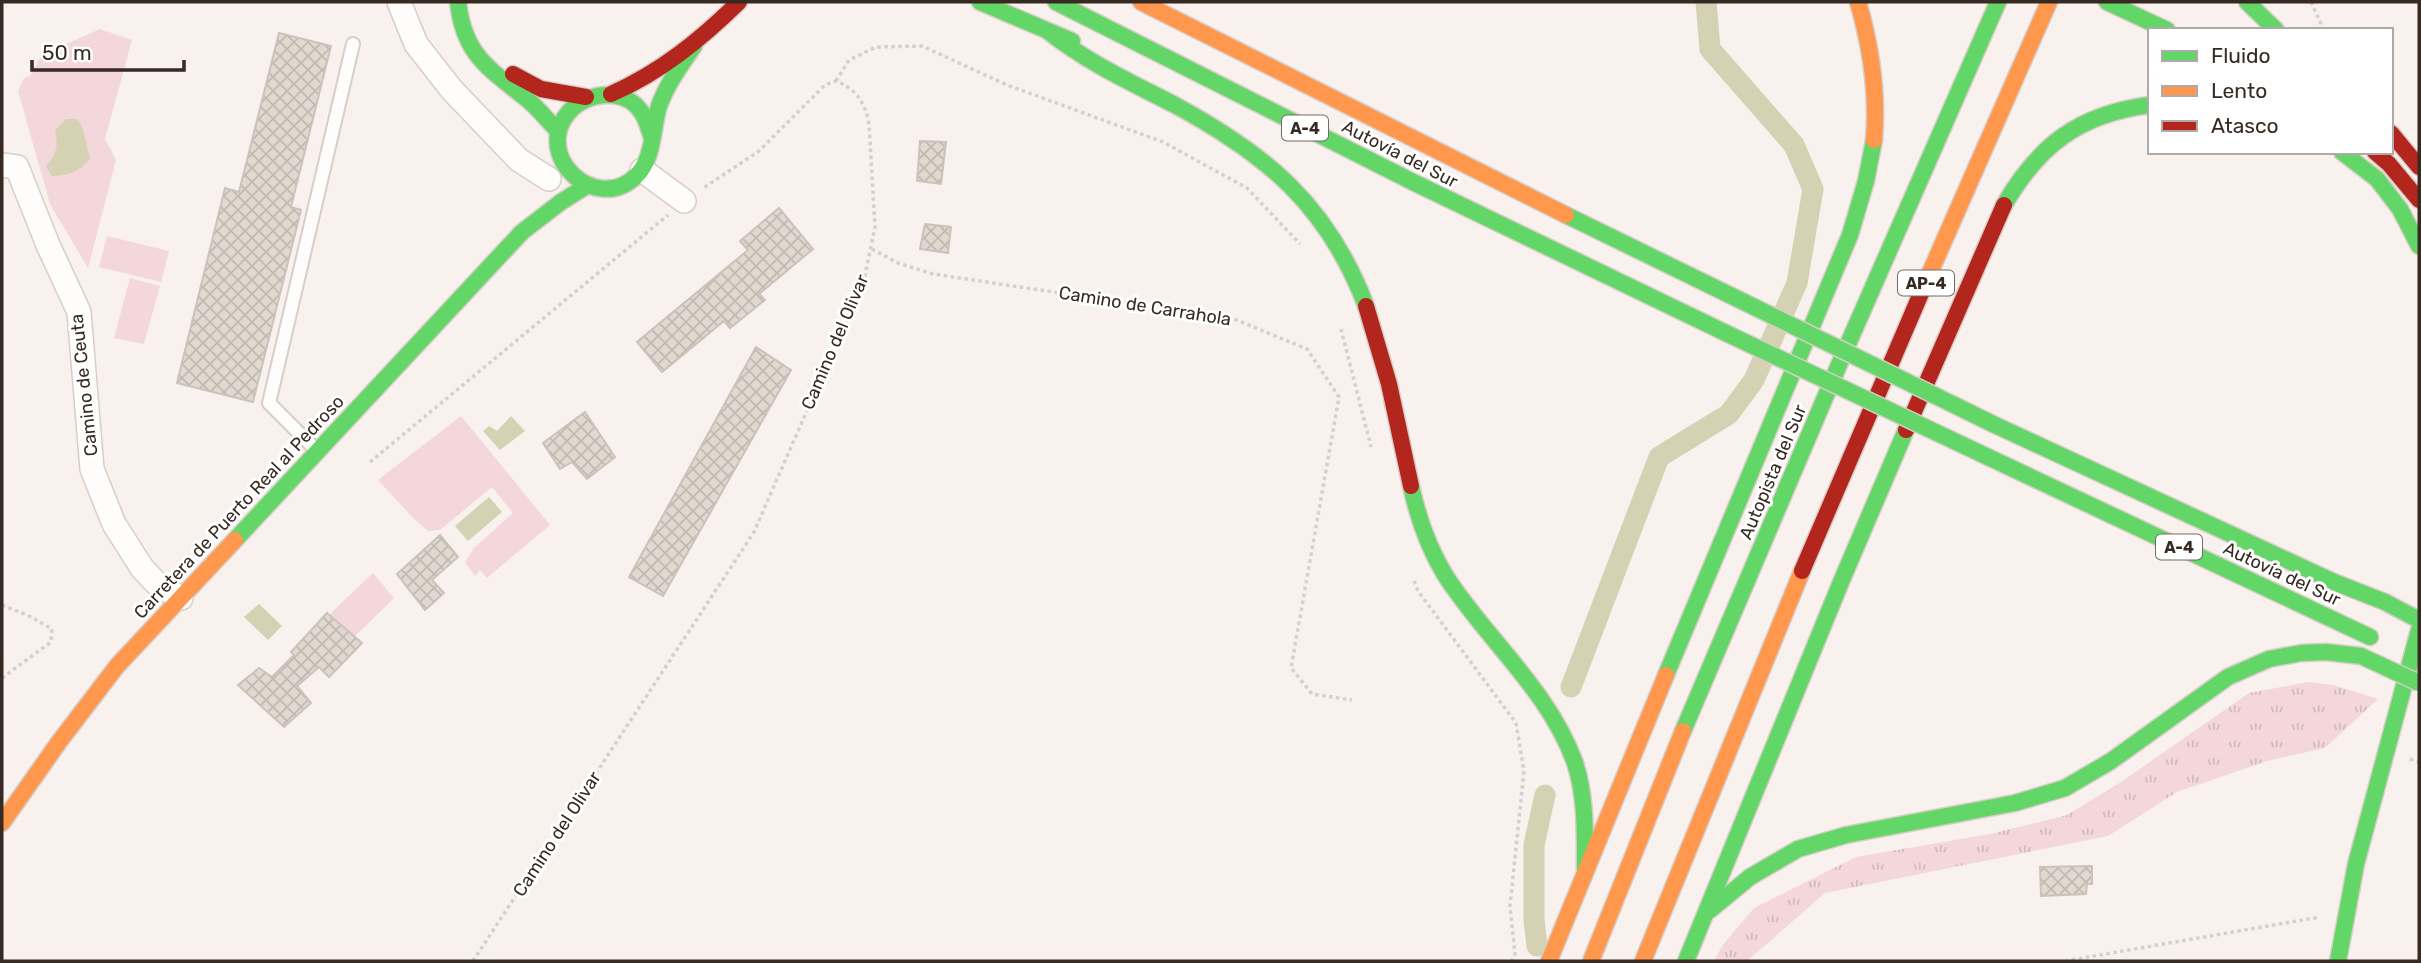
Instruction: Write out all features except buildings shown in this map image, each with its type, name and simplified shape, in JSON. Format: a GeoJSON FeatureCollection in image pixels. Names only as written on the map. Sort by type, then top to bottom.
{"type":"FeatureCollection","features":[{"type":"Feature","properties":{"kind":"main road"},"geometry":{"type":"LineString","coordinates":[[458,2],[458,14],[465,37],[477,56],[499,79],[537,108],[558,131]]}},
{"type":"Feature","properties":{"kind":"main road"},"geometry":{"type":"LineString","coordinates":[[468,2],[473,31],[499,65],[541,89],[586,97]]}},
{"type":"Feature","properties":{"kind":"main road"},"geometry":{"type":"LineString","coordinates":[[652,138],[642,112],[624,97],[599,94],[586,97],[574,105],[564,117],[558,131],[558,148],[568,171],[588,185],[617,187],[631,180],[648,160],[659,108],[671,78],[694,46],[739,2]]}},
{"type":"Feature","properties":{"kind":"main road"},"geometry":{"type":"LineString","coordinates":[[981,2],[1049,32],[1121,59]]}},
{"type":"Feature","properties":{"kind":"main road","name":"Autovía del Sur"},"geometry":{"type":"LineString","coordinates":[[1056,2],[1415,183],[2419,662]]}},
{"type":"Feature","properties":{"kind":"main road","name":"Autovía del Sur"},"geometry":{"type":"LineString","coordinates":[[1141,2],[1431,149],[1995,425],[2334,582],[2388,595],[2419,620]]}},
{"type":"Feature","properties":{"kind":"main road"},"geometry":{"type":"LineString","coordinates":[[1549,961],[1584,869],[1850,235],[1866,180],[1875,125],[1872,76],[1864,19],[1858,2]]}},
{"type":"Feature","properties":{"kind":"main road","name":"Autopista del Sur"},"geometry":{"type":"LineString","coordinates":[[1591,961],[1763,543],[1998,2]]}},
{"type":"Feature","properties":{"kind":"main road","name":"AP-4"},"geometry":{"type":"LineString","coordinates":[[1643,961],[1805,565],[2049,2]]}},
{"type":"Feature","properties":{"kind":"main road"},"geometry":{"type":"LineString","coordinates":[[2107,2],[2163,28]]}},
{"type":"Feature","properties":{"kind":"main road"},"geometry":{"type":"LineString","coordinates":[[2247,2],[2274,28]]}},
{"type":"Feature","properties":{"kind":"main road"},"geometry":{"type":"LineString","coordinates":[[1049,32],[1086,59],[1215,128],[1263,161],[1304,197],[1335,238],[1359,283],[1378,337],[1415,502],[1427,542],[1447,580],[1539,697],[1562,732],[1575,766],[1583,810],[1584,869]]}},
{"type":"Feature","properties":{"kind":"main road"},"geometry":{"type":"LineString","coordinates":[[611,94],[636,85],[694,46]]}},
{"type":"Feature","properties":{"kind":"main road"},"geometry":{"type":"LineString","coordinates":[[1686,961],[1840,582],[2000,212],[2023,174],[2054,142],[2088,122],[2133,106],[2148,105]]}},
{"type":"Feature","properties":{"kind":"main road"},"geometry":{"type":"LineString","coordinates":[[2393,135],[2419,167]]}},
{"type":"Feature","properties":{"kind":"main road"},"geometry":{"type":"LineString","coordinates":[[1293,139],[1415,183]]}},
{"type":"Feature","properties":{"kind":"main road"},"geometry":{"type":"LineString","coordinates":[[522,232],[549,179],[558,148]]}},
{"type":"Feature","properties":{"kind":"main road"},"geometry":{"type":"LineString","coordinates":[[2346,154],[2377,179],[2400,209],[2419,247]]}},
{"type":"Feature","properties":{"kind":"main road"},"geometry":{"type":"LineString","coordinates":[[2369,154],[2409,206],[2419,232]]}},
{"type":"Feature","properties":{"kind":"main road"},"geometry":{"type":"LineString","coordinates":[[2377,154],[2419,200]]}},
{"type":"Feature","properties":{"kind":"main road"},"geometry":{"type":"LineString","coordinates":[[522,232],[588,185]]}},
{"type":"Feature","properties":{"kind":"main road","name":"Carretera de Puerto Real al Pedroso"},"geometry":{"type":"LineString","coordinates":[[2,823],[117,666],[522,232]]}},
{"type":"Feature","properties":{"kind":"main road"},"geometry":{"type":"LineString","coordinates":[[2338,961],[2359,851],[2419,630]]}},
{"type":"Feature","properties":{"kind":"main road"},"geometry":{"type":"LineString","coordinates":[[1705,913],[1750,877],[1798,849],[1846,835],[2015,803],[2065,788],[2111,761],[2228,677],[2269,659],[2326,652],[2361,656],[2419,684]]}},
{"type":"Feature","properties":{"kind":"street"},"geometry":{"type":"LineString","coordinates":[[399,2],[416,44],[452,90],[519,160],[549,179]]}},
{"type":"Feature","properties":{"kind":"street","name":"Camino de Ceuta"},"geometry":{"type":"LineString","coordinates":[[2,164],[17,167],[48,245],[79,312],[92,469],[114,524],[142,568],[158,585],[181,598]]}},
{"type":"Feature","properties":{"kind":"street"},"geometry":{"type":"LineString","coordinates":[[642,170],[684,201]]}},
{"type":"Feature","properties":{"kind":"lane"},"geometry":{"type":"LineString","coordinates":[[318,451],[269,402],[353,44]]}},
{"type":"Feature","properties":{"kind":"path"},"geometry":{"type":"LineString","coordinates":[[2311,2],[2323,28]]}},
{"type":"Feature","properties":{"kind":"path"},"geometry":{"type":"LineString","coordinates":[[370,463],[684,201],[759,152],[825,85],[836,81],[849,60],[876,47],[922,46],[1007,85],[1163,142],[1247,188],[1303,247]]}},
{"type":"Feature","properties":{"kind":"path","name":"Camino del Olivar"},"geometry":{"type":"LineString","coordinates":[[473,961],[754,532],[863,280],[875,227],[869,124],[866,107],[859,96],[847,85],[836,81]]}},
{"type":"Feature","properties":{"kind":"path","name":"Camino de Carrahola"},"geometry":{"type":"LineString","coordinates":[[872,249],[898,263],[933,274],[1234,319],[1307,349],[1339,397],[1290,668],[1312,694],[1352,700]]}},
{"type":"Feature","properties":{"kind":"path"},"geometry":{"type":"LineString","coordinates":[[1341,328],[1373,457]]}},
{"type":"Feature","properties":{"kind":"path"},"geometry":{"type":"LineString","coordinates":[[1413,579],[1418,591],[1516,723],[1524,771],[1510,906],[1515,954],[1512,961]]}},
{"type":"Feature","properties":{"kind":"path"},"geometry":{"type":"LineString","coordinates":[[2,605],[52,629],[51,642],[2,678]]}},
{"type":"Feature","properties":{"kind":"path"},"geometry":{"type":"LineString","coordinates":[[2065,961],[2347,913]]}},
{"type":"Feature","properties":{"kind":"green space"},"geometry":{"type":"Polygon","coordinates":[[[100,29],[132,40],[105,139],[116,160],[88,268],[50,204],[18,91],[24,78],[30,76],[42,55],[100,29]]]}},
{"type":"Feature","properties":{"kind":"green space"},"geometry":{"type":"Polygon","coordinates":[[[107,236],[169,251],[161,282],[99,267],[107,236]]]}},
{"type":"Feature","properties":{"kind":"green space"},"geometry":{"type":"Polygon","coordinates":[[[130,278],[160,286],[144,344],[114,338],[130,278]]]}},
{"type":"Feature","properties":{"kind":"green space"},"geometry":{"type":"Polygon","coordinates":[[[461,416],[550,525],[487,578],[480,570],[475,576],[465,562],[474,548],[513,513],[492,487],[440,530],[428,531],[378,480],[461,416]]]}},
{"type":"Feature","properties":{"kind":"green space"},"geometry":{"type":"Polygon","coordinates":[[[373,573],[394,598],[354,637],[330,614],[373,573]]]}},
{"type":"Feature","properties":{"kind":"green space"},"geometry":{"type":"Polygon","coordinates":[[[2309,682],[2333,685],[2378,699],[2325,748],[2267,761],[2177,792],[2108,836],[1825,893],[1747,961],[1714,961],[1722,946],[1754,908],[1856,857],[1990,834],[2067,815],[2121,782],[2249,693],[2309,682]]]}},
{"type":"Feature","properties":{"kind":"shaded area"},"geometry":{"type":"Polygon","coordinates":[[[66,119],[77,119],[80,123],[90,158],[74,172],[52,176],[46,166],[56,150],[55,130],[66,119]]]}},
{"type":"Feature","properties":{"kind":"shaded area"},"geometry":{"type":"Polygon","coordinates":[[[511,416],[525,431],[500,450],[483,431],[489,426],[497,431],[511,416]]]}},
{"type":"Feature","properties":{"kind":"shaded area"},"geometry":{"type":"Polygon","coordinates":[[[489,497],[502,512],[468,541],[455,526],[489,497]]]}},
{"type":"Feature","properties":{"kind":"shaded area"},"geometry":{"type":"Polygon","coordinates":[[[259,604],[282,626],[268,640],[244,617],[259,604]]]}},
{"type":"Feature","properties":{"kind":"waterway"},"geometry":{"type":"LineString","coordinates":[[1571,687],[1659,457],[1729,414],[1754,380],[1797,283],[1813,189],[1794,145],[1710,49],[1706,2]]}},
{"type":"Feature","properties":{"kind":"waterway"},"geometry":{"type":"LineString","coordinates":[[1537,946],[1534,920],[1534,845],[1545,795]]}},
{"type":"Feature","properties":{"kind":"traffic: fast"},"geometry":{"type":"LineString","coordinates":[[458,2],[466,36],[481,59],[558,131]]}},
{"type":"Feature","properties":{"kind":"traffic: fast"},"geometry":{"type":"LineString","coordinates":[[980,2],[1072,41]]}},
{"type":"Feature","properties":{"kind":"traffic: fast"},"geometry":{"type":"LineString","coordinates":[[1056,2],[1415,183],[1730,335]]}},
{"type":"Feature","properties":{"kind":"traffic: fast"},"geometry":{"type":"LineString","coordinates":[[1683,731],[1841,360],[1998,2]]}},
{"type":"Feature","properties":{"kind":"traffic: fast"},"geometry":{"type":"LineString","coordinates":[[2107,2],[2163,28]]}},
{"type":"Feature","properties":{"kind":"traffic: fast"},"geometry":{"type":"LineString","coordinates":[[2247,2],[2274,28]]}},
{"type":"Feature","properties":{"kind":"traffic: fast"},"geometry":{"type":"LineString","coordinates":[[1049,32],[1094,62],[1206,123],[1265,163],[1313,211],[1333,239],[1351,270],[1366,306]]}},
{"type":"Feature","properties":{"kind":"traffic: fast"},"geometry":{"type":"LineString","coordinates":[[652,138],[644,116],[635,105],[616,96],[595,96],[568,113],[559,130],[558,147],[563,163],[574,176],[588,185],[604,189],[620,186],[636,176],[646,161],[649,152],[659,106],[662,98],[694,46]]}},
{"type":"Feature","properties":{"kind":"traffic: fast"},"geometry":{"type":"LineString","coordinates":[[2004,205],[2032,165],[2064,136],[2102,116],[2148,105]]}},
{"type":"Feature","properties":{"kind":"traffic: fast"},"geometry":{"type":"LineString","coordinates":[[1666,675],[1850,235],[1866,181],[1874,140]]}},
{"type":"Feature","properties":{"kind":"traffic: fast"},"geometry":{"type":"LineString","coordinates":[[2345,154],[2377,179],[2400,209],[2419,246]]}},
{"type":"Feature","properties":{"kind":"traffic: fast"},"geometry":{"type":"LineString","coordinates":[[235,540],[522,232],[588,185]]}},
{"type":"Feature","properties":{"kind":"traffic: fast"},"geometry":{"type":"LineString","coordinates":[[1566,215],[1744,302]]}},
{"type":"Feature","properties":{"kind":"traffic: fast"},"geometry":{"type":"LineString","coordinates":[[1744,302],[1995,425]]}},
{"type":"Feature","properties":{"kind":"traffic: fast"},"geometry":{"type":"LineString","coordinates":[[1730,335],[1988,457]]}},
{"type":"Feature","properties":{"kind":"traffic: fast"},"geometry":{"type":"LineString","coordinates":[[1995,425],[2334,582],[2385,602],[2419,620]]}},
{"type":"Feature","properties":{"kind":"traffic: fast"},"geometry":{"type":"LineString","coordinates":[[1686,961],[1906,430]]}},
{"type":"Feature","properties":{"kind":"traffic: fast"},"geometry":{"type":"LineString","coordinates":[[1988,457],[2370,637]]}},
{"type":"Feature","properties":{"kind":"traffic: fast"},"geometry":{"type":"LineString","coordinates":[[1411,486],[1424,532],[1445,575],[1533,688],[1564,737],[1575,763],[1581,789],[1585,869]]}},
{"type":"Feature","properties":{"kind":"traffic: fast"},"geometry":{"type":"LineString","coordinates":[[2338,961],[2356,864],[2419,630]]}},
{"type":"Feature","properties":{"kind":"traffic: fast"},"geometry":{"type":"LineString","coordinates":[[1710,910],[1750,877],[1798,849],[1846,835],[2015,803],[2065,788],[2111,761],[2228,677],[2269,659],[2326,652],[2361,656]]}},
{"type":"Feature","properties":{"kind":"traffic: fast"},"geometry":{"type":"LineString","coordinates":[[2361,656],[2419,683]]}},
{"type":"Feature","properties":{"kind":"traffic: slow"},"geometry":{"type":"LineString","coordinates":[[1141,2],[1566,215]]}},
{"type":"Feature","properties":{"kind":"traffic: slow"},"geometry":{"type":"LineString","coordinates":[[1858,2],[1872,70],[1874,140]]}},
{"type":"Feature","properties":{"kind":"traffic: slow"},"geometry":{"type":"LineString","coordinates":[[1925,284],[2049,2]]}},
{"type":"Feature","properties":{"kind":"traffic: slow"},"geometry":{"type":"LineString","coordinates":[[2,823],[117,666],[235,540]]}},
{"type":"Feature","properties":{"kind":"traffic: slow"},"geometry":{"type":"LineString","coordinates":[[1643,961],[1802,571]]}},
{"type":"Feature","properties":{"kind":"traffic: slow"},"geometry":{"type":"LineString","coordinates":[[1549,961],[1666,675]]}},
{"type":"Feature","properties":{"kind":"traffic: slow"},"geometry":{"type":"LineString","coordinates":[[1591,961],[1683,731]]}},
{"type":"Feature","properties":{"kind":"traffic: jam"},"geometry":{"type":"LineString","coordinates":[[611,94],[647,76],[679,54],[739,2]]}},
{"type":"Feature","properties":{"kind":"traffic: jam"},"geometry":{"type":"LineString","coordinates":[[513,74],[541,89],[586,97]]}},
{"type":"Feature","properties":{"kind":"traffic: jam"},"geometry":{"type":"LineString","coordinates":[[2393,135],[2419,167]]}},
{"type":"Feature","properties":{"kind":"traffic: jam"},"geometry":{"type":"LineString","coordinates":[[2377,154],[2419,200]]}},
{"type":"Feature","properties":{"kind":"traffic: jam"},"geometry":{"type":"LineString","coordinates":[[1906,430],[2004,205]]}},
{"type":"Feature","properties":{"kind":"traffic: jam"},"geometry":{"type":"LineString","coordinates":[[1802,571],[1925,284]]}},
{"type":"Feature","properties":{"kind":"traffic: jam"},"geometry":{"type":"LineString","coordinates":[[1366,306],[1389,384],[1411,486]]}}]}
